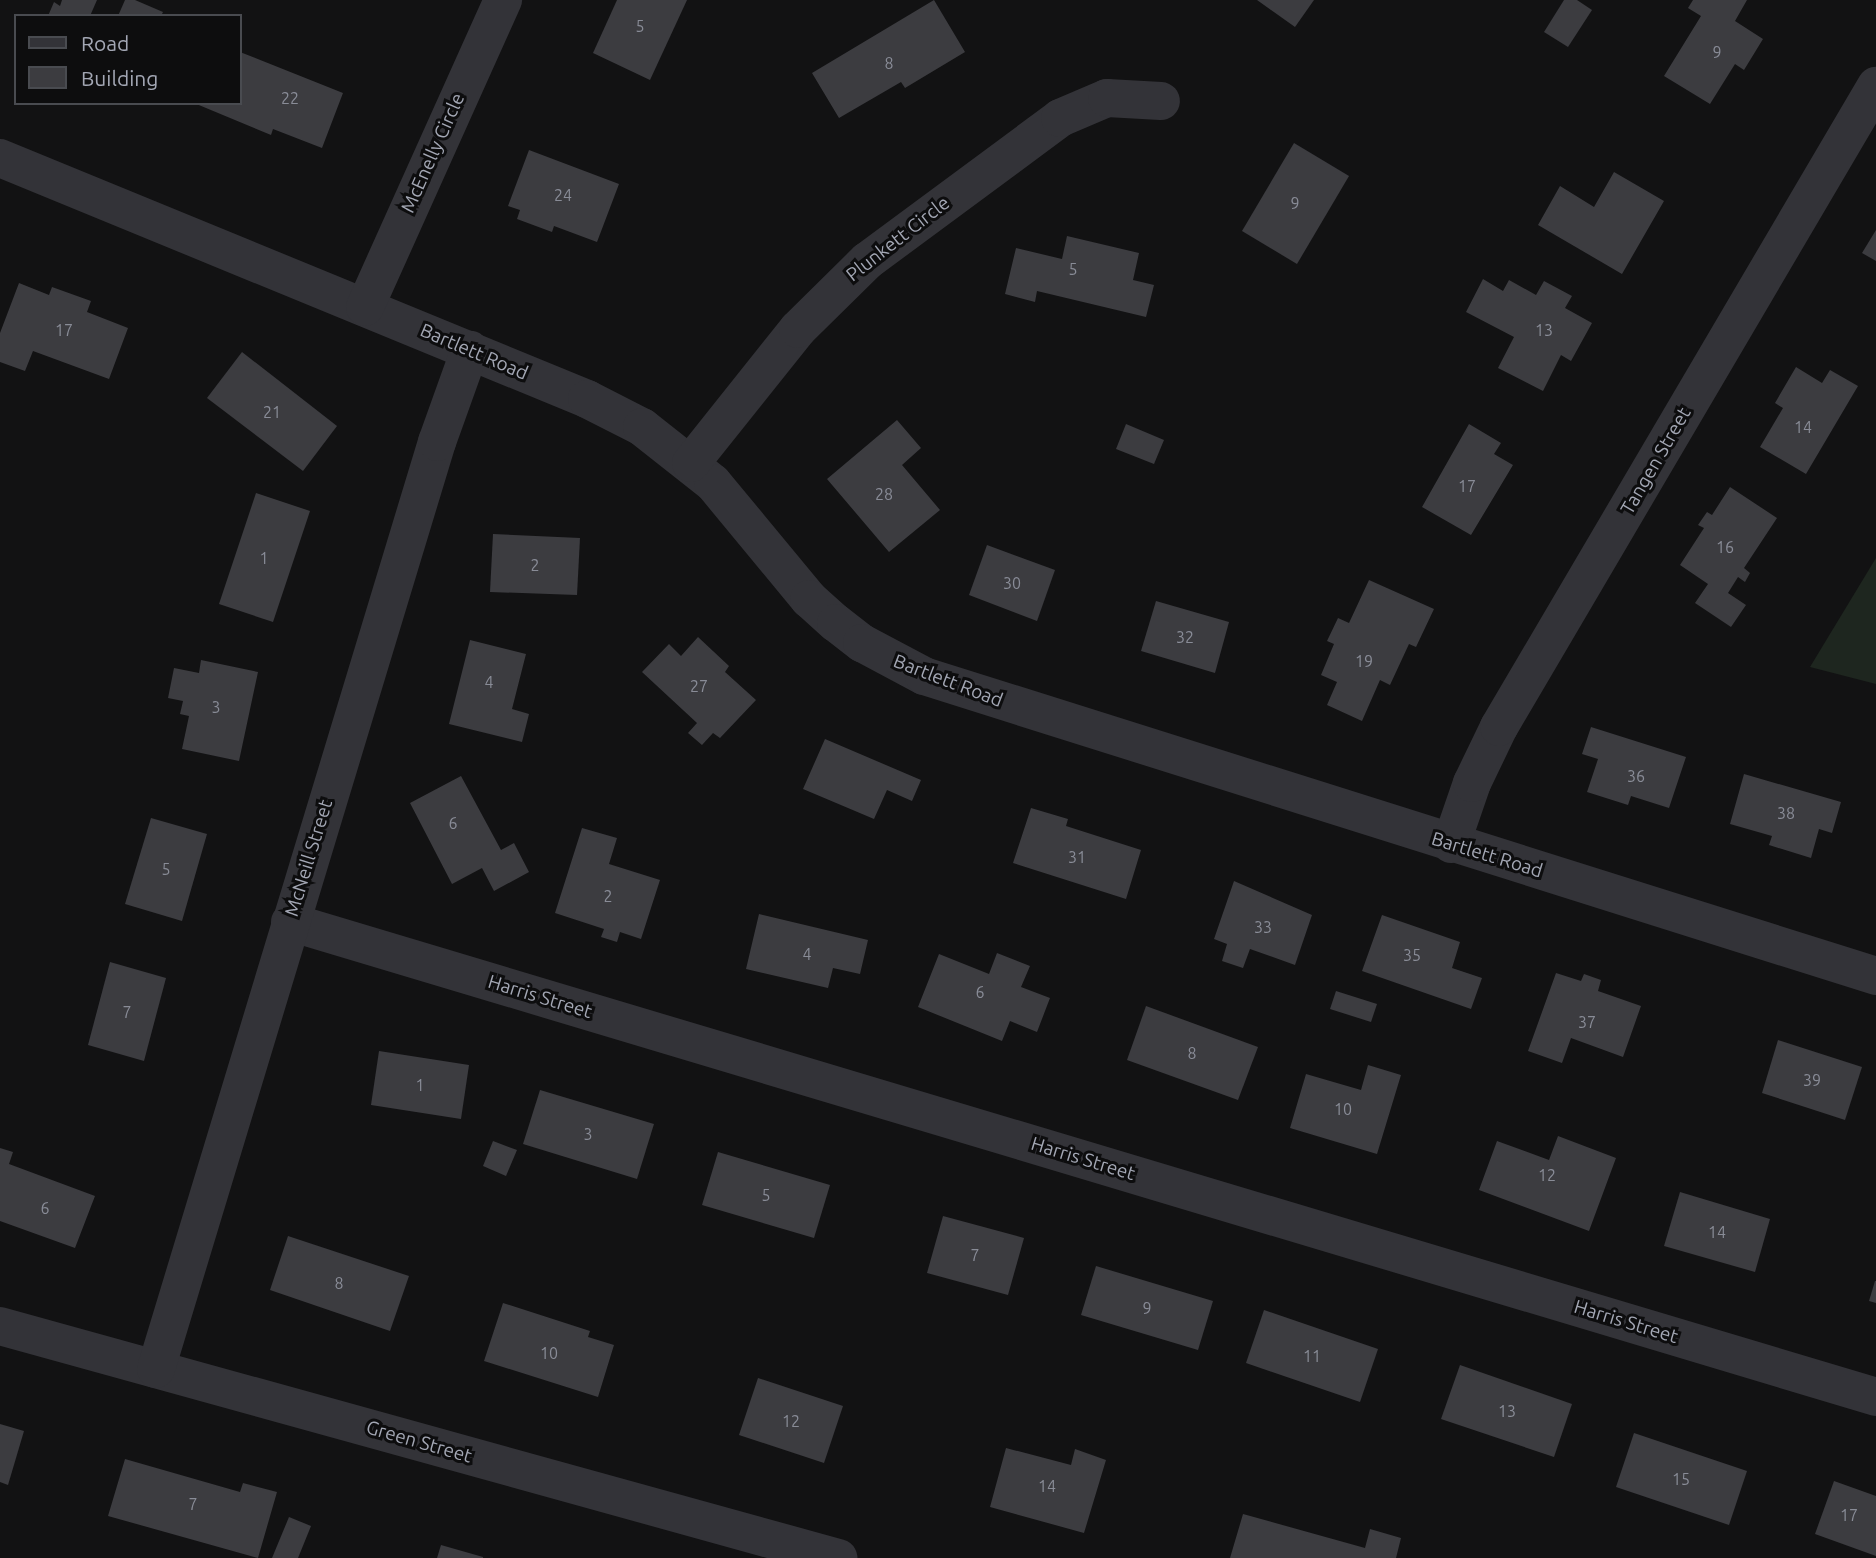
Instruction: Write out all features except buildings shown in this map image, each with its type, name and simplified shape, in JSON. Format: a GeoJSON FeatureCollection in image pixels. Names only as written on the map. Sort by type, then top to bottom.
{"type":"FeatureCollection","features":[{"type":"Feature","properties":{"kind":"street","name":"McEnelly Circle"},"geometry":{"type":"LineString","coordinates":[[365,307],[503,0]]}},
{"type":"Feature","properties":{"kind":"street","name":"Tangen Street"},"geometry":{"type":"LineString","coordinates":[[1451,844],[1472,783],[1499,727],[1876,86]]}},
{"type":"Feature","properties":{"kind":"street","name":"Plunkett Circle"},"geometry":{"type":"LineString","coordinates":[[691,463],[798,329],[867,261],[1060,118],[1107,98],[1161,101]]}},
{"type":"Feature","properties":{"kind":"street","name":"Bartlett Road"},"geometry":{"type":"LineString","coordinates":[[0,158],[615,412],[691,463],[731,503],[809,600],[862,643],[892,660],[959,689],[1876,976]]}},
{"type":"Feature","properties":{"kind":"street","name":"McNeill Street"},"geometry":{"type":"LineString","coordinates":[[156,1369],[433,455],[470,350]]}},
{"type":"Feature","properties":{"kind":"street","name":"Harris Street"},"geometry":{"type":"LineString","coordinates":[[290,922],[1876,1397]]}},
{"type":"Feature","properties":{"kind":"street","name":"Green Street"},"geometry":{"type":"LineString","coordinates":[[0,1326],[838,1558]]}},
{"type":"Feature","properties":{"kind":"shaded area"},"geometry":{"type":"Polygon","coordinates":[[[1876,558],[1876,684],[1810,667],[1876,558]]]}}]}
